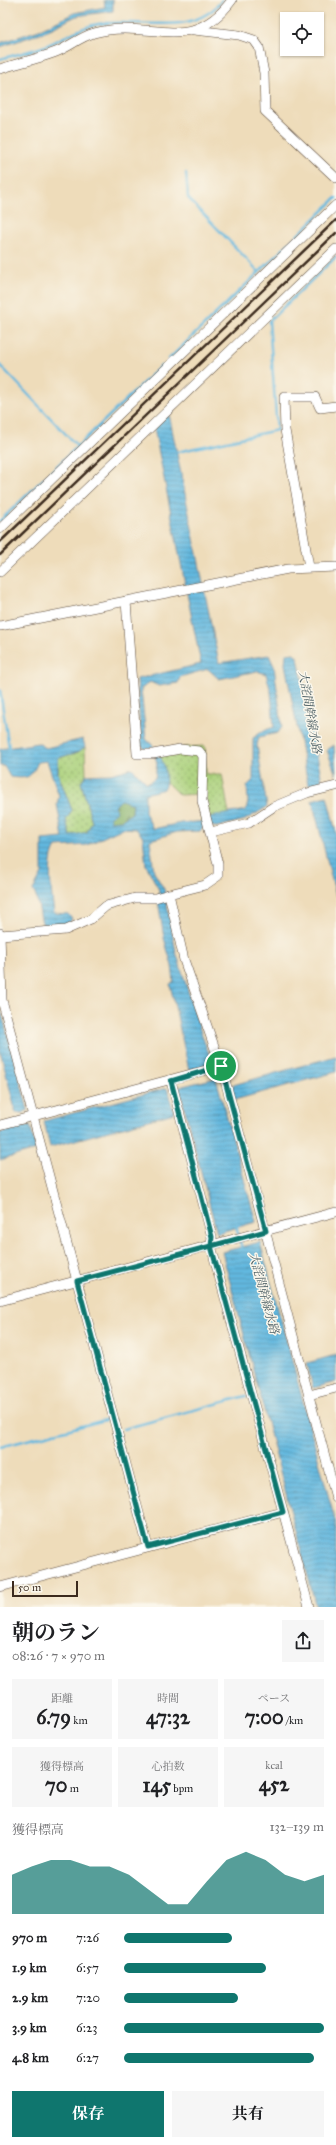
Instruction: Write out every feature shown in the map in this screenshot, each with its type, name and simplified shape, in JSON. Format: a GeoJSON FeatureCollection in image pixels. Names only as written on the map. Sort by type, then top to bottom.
{"type":"FeatureCollection","features":[{"type":"Feature","properties":{"kind":"street"},"geometry":{"type":"LineString","coordinates":[[194,30],[221,15],[232,0]]}},
{"type":"Feature","properties":{"kind":"street"},"geometry":{"type":"LineString","coordinates":[[0,69],[56,52],[83,37],[103,31],[139,28],[175,33],[194,30],[239,35],[254,40],[259,47],[264,73],[266,111],[336,178]]}},
{"type":"Feature","properties":{"kind":"street"},"geometry":{"type":"LineString","coordinates":[[0,529],[336,205]]}},
{"type":"Feature","properties":{"kind":"street"},"geometry":{"type":"LineString","coordinates":[[0,572],[336,249]]}},
{"type":"Feature","properties":{"kind":"street"},"geometry":{"type":"LineString","coordinates":[[309,567],[286,430],[284,397],[315,397],[320,408],[336,406]]}},
{"type":"Feature","properties":{"kind":"street"},"geometry":{"type":"LineString","coordinates":[[0,626],[288,569],[336,567]]}},
{"type":"Feature","properties":{"kind":"street"},"geometry":{"type":"LineString","coordinates":[[126,601],[137,754],[156,753],[180,749],[199,750],[203,756],[202,801],[218,864],[218,876],[206,885],[155,898],[135,898],[106,906],[91,919],[66,930],[0,934],[1,1000],[41,1142],[148,1547]]}},
{"type":"Feature","properties":{"kind":"street"},"geometry":{"type":"LineString","coordinates":[[211,832],[249,823],[273,807],[318,790],[336,786]]}},
{"type":"Feature","properties":{"kind":"street"},"geometry":{"type":"LineString","coordinates":[[170,894],[184,960],[221,1066],[229,1094],[336,1498]]}},
{"type":"Feature","properties":{"kind":"street"},"geometry":{"type":"LineString","coordinates":[[0,1125],[171,1081],[221,1066]]}},
{"type":"Feature","properties":{"kind":"street"},"geometry":{"type":"LineString","coordinates":[[171,1081],[212,1237],[211,1246],[309,1607]]}},
{"type":"Feature","properties":{"kind":"street"},"geometry":{"type":"LineString","coordinates":[[0,1301],[336,1212]]}},
{"type":"Feature","properties":{"kind":"street"},"geometry":{"type":"LineString","coordinates":[[309,1395],[336,1388]]}},
{"type":"Feature","properties":{"kind":"street"},"geometry":{"type":"LineString","coordinates":[[0,1588],[148,1547],[283,1512]]}},
{"type":"Feature","properties":{"kind":"green space"},"geometry":{"type":"Polygon","coordinates":[[[205,746],[206,774],[222,774],[230,820],[202,825],[199,794],[179,795],[163,779],[157,749],[205,746]]]}},
{"type":"Feature","properties":{"kind":"green space"},"geometry":{"type":"Polygon","coordinates":[[[85,747],[86,775],[81,782],[92,822],[87,832],[70,836],[66,820],[72,810],[58,774],[58,758],[78,752],[85,747]]]}},
{"type":"Feature","properties":{"kind":"green space"},"geometry":{"type":"Polygon","coordinates":[[[121,800],[133,803],[132,813],[122,820],[109,821],[115,806],[121,800]]]}},
{"type":"Feature","properties":{"kind":"water"},"geometry":{"type":"Polygon","coordinates":[[[104,0],[113,0],[113,11],[76,16],[44,32],[0,47],[0,43],[42,29],[74,13],[105,7],[104,0]]]}},
{"type":"Feature","properties":{"kind":"water"},"geometry":{"type":"Polygon","coordinates":[[[169,414],[219,663],[269,655],[274,666],[282,727],[278,733],[259,737],[257,745],[267,807],[245,820],[217,827],[205,826],[200,831],[177,832],[150,840],[154,872],[164,889],[176,952],[201,1033],[213,1064],[189,1070],[170,984],[174,982],[172,966],[164,938],[158,901],[159,890],[146,865],[143,837],[136,829],[123,828],[87,845],[56,847],[53,853],[50,870],[54,913],[68,914],[72,918],[69,924],[43,926],[37,899],[33,890],[42,874],[42,840],[63,838],[57,804],[59,796],[47,761],[38,762],[31,774],[21,778],[10,777],[4,766],[0,766],[0,749],[38,743],[46,748],[83,739],[85,747],[78,752],[58,758],[58,774],[72,810],[66,820],[70,836],[87,832],[92,822],[81,782],[86,775],[111,774],[132,768],[147,783],[155,778],[157,763],[153,750],[146,750],[141,745],[137,679],[201,664],[154,428],[169,414]],[[208,669],[180,677],[178,683],[159,686],[150,682],[141,689],[146,739],[156,749],[165,768],[166,775],[164,789],[145,794],[145,812],[153,829],[181,823],[209,821],[210,817],[246,810],[248,802],[247,786],[253,780],[253,738],[263,731],[274,727],[271,692],[266,674],[257,671],[219,679],[208,669]],[[121,800],[115,806],[116,812],[110,817],[110,821],[122,820],[132,813],[133,804],[121,800]]]}},
{"type":"Feature","properties":{"kind":"water"},"geometry":{"type":"Polygon","coordinates":[[[294,653],[298,658],[322,781],[315,786],[308,784],[285,664],[286,654],[294,653]]]}},
{"type":"Feature","properties":{"kind":"water"},"geometry":{"type":"Polygon","coordinates":[[[334,745],[336,775],[327,750],[334,745]]]}},
{"type":"Feature","properties":{"kind":"water"},"geometry":{"type":"Polygon","coordinates":[[[327,796],[336,833],[336,896],[312,800],[327,796]]]}},
{"type":"Feature","properties":{"kind":"water"},"geometry":{"type":"Polygon","coordinates":[[[0,1007],[28,1110],[23,1113],[16,1113],[0,1050],[0,1007]]]}},
{"type":"Feature","properties":{"kind":"water"},"geometry":{"type":"Polygon","coordinates":[[[336,1056],[336,1072],[234,1100],[230,1086],[336,1056]]]}},
{"type":"Feature","properties":{"kind":"water"},"geometry":{"type":"Polygon","coordinates":[[[216,1078],[256,1222],[217,1233],[179,1087],[216,1078]]]}},
{"type":"Feature","properties":{"kind":"water"},"geometry":{"type":"Polygon","coordinates":[[[167,1088],[174,1113],[50,1147],[44,1121],[167,1088]]]}},
{"type":"Feature","properties":{"kind":"water"},"geometry":{"type":"Polygon","coordinates":[[[30,1125],[36,1150],[0,1160],[0,1133],[30,1125]]]}},
{"type":"Feature","properties":{"kind":"water"},"geometry":{"type":"Polygon","coordinates":[[[260,1242],[336,1524],[336,1607],[316,1607],[222,1252],[260,1242]]]}},
{"type":"Feature","properties":{"kind":"water"},"geometry":{"type":"Polygon","coordinates":[[[336,1355],[336,1382],[313,1388],[307,1363],[336,1355]]]}},
{"type":"Feature","properties":{"kind":"waterway"},"geometry":{"type":"LineString","coordinates":[[0,59],[32,51],[91,25],[114,23],[181,23],[196,19],[210,12],[222,0]]}},
{"type":"Feature","properties":{"kind":"waterway"},"geometry":{"type":"LineString","coordinates":[[186,173],[188,198],[259,272]]}},
{"type":"Feature","properties":{"kind":"waterway"},"geometry":{"type":"LineString","coordinates":[[169,359],[336,198]]}},
{"type":"Feature","properties":{"kind":"waterway"},"geometry":{"type":"LineString","coordinates":[[177,452],[277,430],[269,321],[336,257]]}},
{"type":"Feature","properties":{"kind":"waterway"},"geometry":{"type":"LineString","coordinates":[[0,365],[78,447]]}},
{"type":"Feature","properties":{"kind":"waterway"},"geometry":{"type":"LineString","coordinates":[[0,521],[161,366]]}},
{"type":"Feature","properties":{"kind":"waterway"},"geometry":{"type":"LineString","coordinates":[[0,690],[9,748]]}},
{"type":"Feature","properties":{"kind":"waterway","name":"大詫間幹線水路"},"geometry":{"type":"LineString","coordinates":[[236,1224],[238,1235]]}},
{"type":"Feature","properties":{"kind":"waterway","name":"大詫間幹線水路"},"geometry":{"type":"LineString","coordinates":[[240,1240],[242,1250]]}},
{"type":"Feature","properties":{"kind":"waterway"},"geometry":{"type":"LineString","coordinates":[[123,1429],[246,1396]]}},
{"type":"Feature","properties":{"kind":"waterway"},"geometry":{"type":"LineString","coordinates":[[0,1447],[109,1419]]}},
{"type":"Feature","properties":{"kind":"railway"},"geometry":{"type":"LineString","coordinates":[[0,542],[336,220]]}},
{"type":"Feature","properties":{"kind":"railway"},"geometry":{"type":"LineString","coordinates":[[0,555],[336,233]]}},
{"type":"Feature","properties":{"kind":"route"},"geometry":{"type":"LineString","coordinates":[[221,1066],[171,1081],[212,1237],[211,1246],[77,1281],[148,1547],[283,1512],[211,1246],[266,1231],[221,1066]]}}]}
